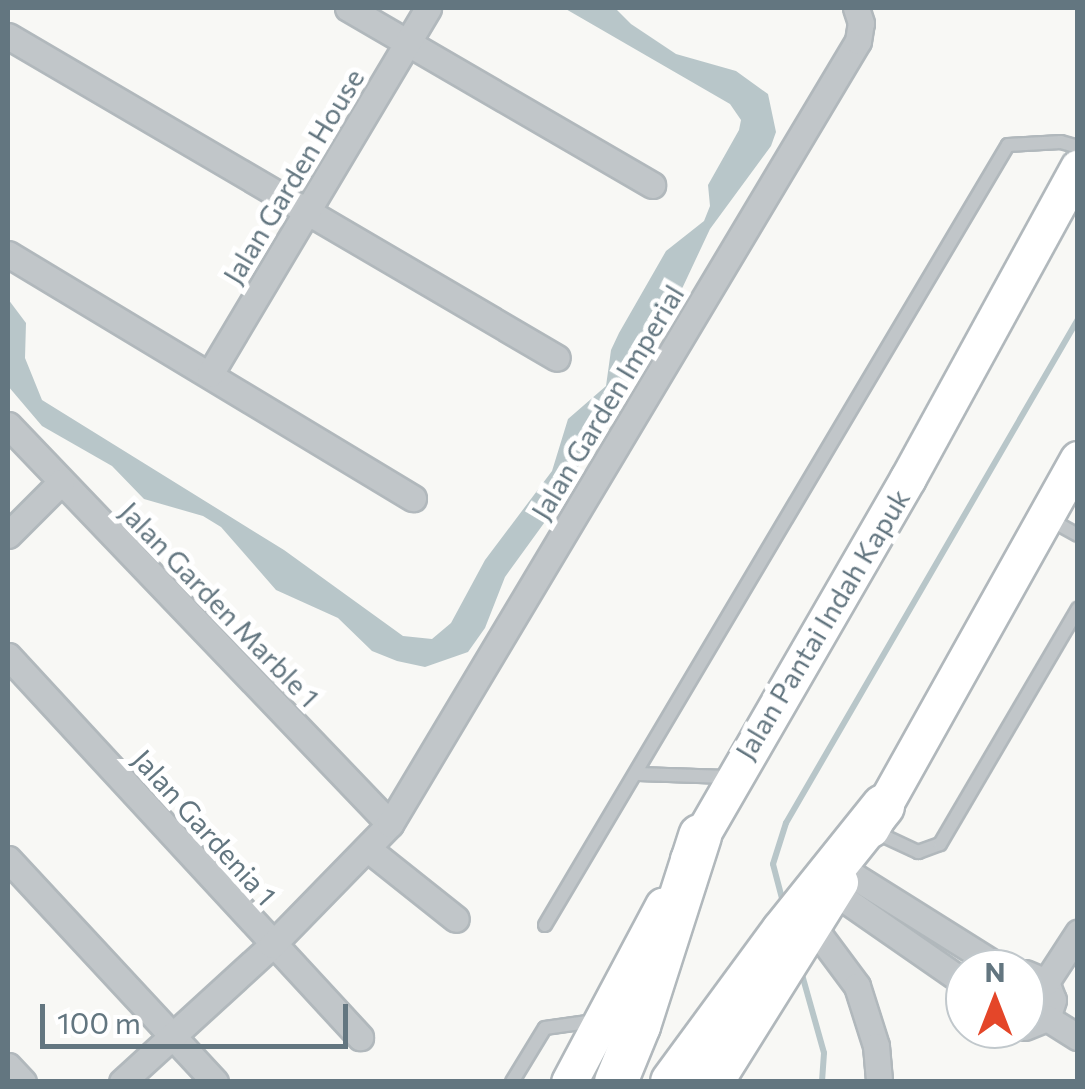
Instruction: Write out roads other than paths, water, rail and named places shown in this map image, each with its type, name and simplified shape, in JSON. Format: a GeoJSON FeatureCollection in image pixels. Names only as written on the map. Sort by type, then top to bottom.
{"type":"FeatureCollection","features":[{"type":"Feature","properties":{"kind":"highway"},"geometry":{"type":"LineString","coordinates":[[672,1082],[883,827]]}},
{"type":"Feature","properties":{"kind":"highway"},"geometry":{"type":"LineString","coordinates":[[616,1082],[639,1026],[700,836]]}},
{"type":"Feature","properties":{"kind":"main road","name":"Jalan Pantai Indah Kapuk"},"geometry":{"type":"LineString","coordinates":[[569,1082],[732,777],[908,478],[1078,167]]}},
{"type":"Feature","properties":{"kind":"main road"},"geometry":{"type":"LineString","coordinates":[[883,827],[1078,458]]}},
{"type":"Feature","properties":{"kind":"main road"},"geometry":{"type":"LineString","coordinates":[[714,1082],[774,988],[815,910]]}},
{"type":"Feature","properties":{"kind":"street"},"geometry":{"type":"LineString","coordinates":[[348,8],[652,185]]}},
{"type":"Feature","properties":{"kind":"street","name":"Jalan Garden House"},"geometry":{"type":"LineString","coordinates":[[210,374],[428,8]]}},
{"type":"Feature","properties":{"kind":"street","name":"Jalan Garden Imperial"},"geometry":{"type":"LineString","coordinates":[[122,1082],[272,944],[390,824],[858,41],[861,23],[856,8]]}},
{"type":"Feature","properties":{"kind":"street"},"geometry":{"type":"LineString","coordinates":[[8,36],[557,358]]}},
{"type":"Feature","properties":{"kind":"street"},"geometry":{"type":"LineString","coordinates":[[8,254],[413,498]]}},
{"type":"Feature","properties":{"kind":"street","name":"Jalan Garden Marble 1"},"geometry":{"type":"LineString","coordinates":[[8,425],[390,824]]}},
{"type":"Feature","properties":{"kind":"street"},"geometry":{"type":"LineString","coordinates":[[8,535],[61,482]]}},
{"type":"Feature","properties":{"kind":"street","name":"Jalan Gardenia 1"},"geometry":{"type":"LineString","coordinates":[[8,656],[360,1037]]}},
{"type":"Feature","properties":{"kind":"street"},"geometry":{"type":"LineString","coordinates":[[368,849],[456,919]]}},
{"type":"Feature","properties":{"kind":"street"},"geometry":{"type":"LineString","coordinates":[[8,860],[216,1082]]}},
{"type":"Feature","properties":{"kind":"street"},"geometry":{"type":"LineString","coordinates":[[815,910],[945,951]]}},
{"type":"Feature","properties":{"kind":"street"},"geometry":{"type":"LineString","coordinates":[[815,910],[945,973]]}},
{"type":"Feature","properties":{"kind":"street"},"geometry":{"type":"LineString","coordinates":[[815,910],[857,986],[876,1046],[880,1082]]}},
{"type":"Feature","properties":{"kind":"street"},"geometry":{"type":"LineString","coordinates":[[1045,968],[1078,932]]}},
{"type":"Feature","properties":{"kind":"street"},"geometry":{"type":"LineString","coordinates":[[1045,989],[1054,1000],[1045,1011]]}},
{"type":"Feature","properties":{"kind":"street"},"geometry":{"type":"LineString","coordinates":[[1045,1025],[1078,1037]]}},
{"type":"Feature","properties":{"kind":"street"},"geometry":{"type":"LineString","coordinates":[[8,1066],[23,1082]]}},
{"type":"Feature","properties":{"kind":"lane"},"geometry":{"type":"LineString","coordinates":[[546,925],[1008,146],[1061,142],[1078,147]]}},
{"type":"Feature","properties":{"kind":"lane"},"geometry":{"type":"LineString","coordinates":[[1045,517],[1078,535]]}},
{"type":"Feature","properties":{"kind":"lane"},"geometry":{"type":"LineString","coordinates":[[883,827],[918,852],[940,844],[1078,608]]}},
{"type":"Feature","properties":{"kind":"lane"},"geometry":{"type":"LineString","coordinates":[[637,774],[704,780],[732,777]]}},
{"type":"Feature","properties":{"kind":"lane"},"geometry":{"type":"LineString","coordinates":[[512,1082],[545,1028],[603,1020]]}},
{"type":"Feature","properties":{"kind":"waterway"},"geometry":{"type":"LineString","coordinates":[[784,906],[773,864],[786,823],[1078,319]]}},
{"type":"Feature","properties":{"kind":"waterway"},"geometry":{"type":"LineString","coordinates":[[801,971],[824,1053],[822,1082]]}}]}
